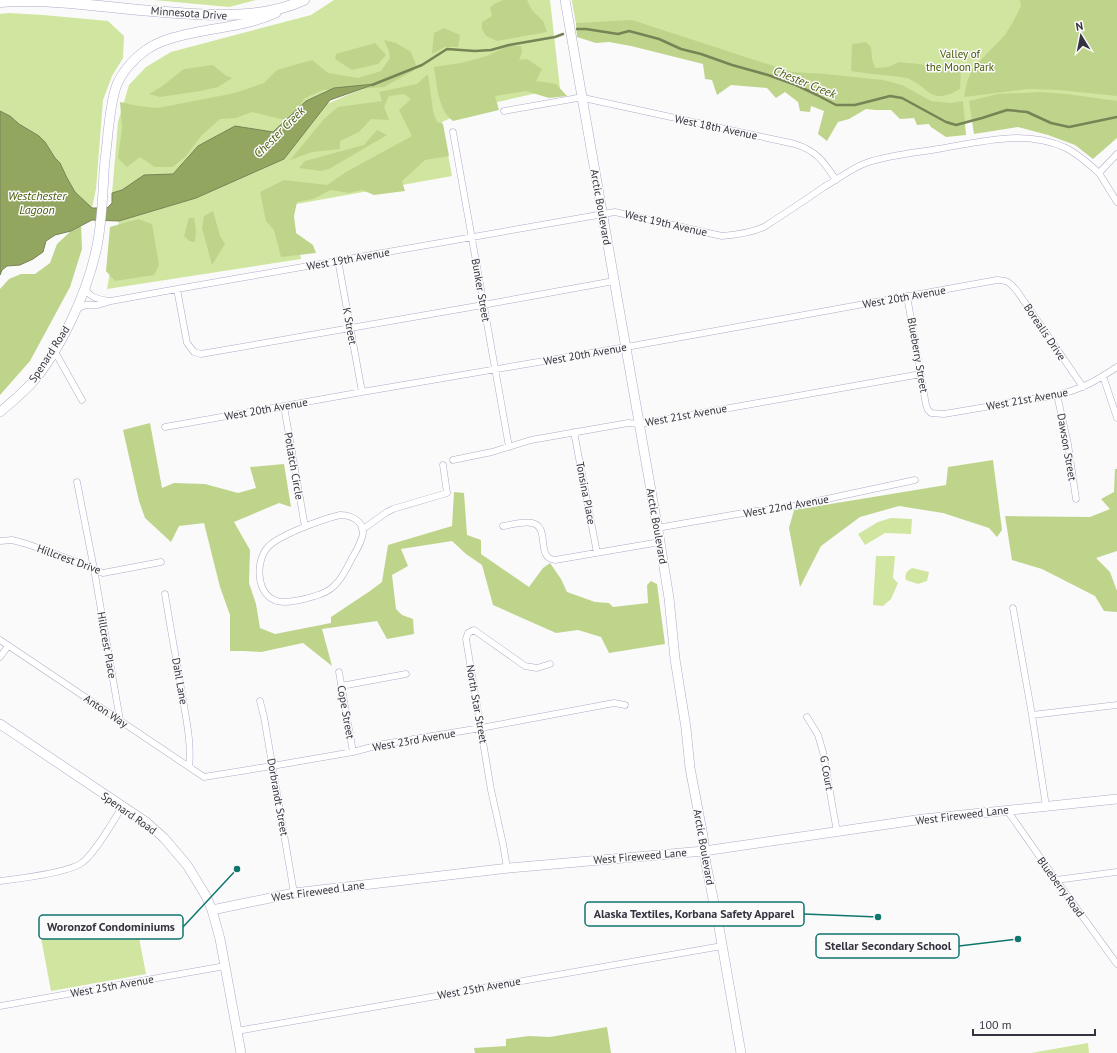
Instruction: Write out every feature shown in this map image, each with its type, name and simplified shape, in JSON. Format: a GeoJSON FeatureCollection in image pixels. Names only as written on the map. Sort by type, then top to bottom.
{"type":"FeatureCollection","features":[{"type":"Feature","properties":{"kind":"main road","name":"Minnesota Drive"},"geometry":{"type":"LineString","coordinates":[[0,2],[9,0],[42,1],[222,16],[250,15],[300,2]]}},
{"type":"Feature","properties":{"kind":"main road","name":"Arctic Boulevard"},"geometry":{"type":"LineString","coordinates":[[565,0],[660,542],[669,598],[675,659],[686,728],[690,768],[741,1053]]}},
{"type":"Feature","properties":{"kind":"main road","name":"Spenard Road"},"geometry":{"type":"LineString","coordinates":[[0,412],[31,384],[42,370],[68,328],[85,287],[98,245],[112,99],[116,86],[121,77],[132,62],[147,49],[168,39],[185,34],[244,23],[271,15],[300,2]]}},
{"type":"Feature","properties":{"kind":"main road","name":"Spenard Road"},"geometry":{"type":"LineString","coordinates":[[0,724],[146,822],[164,838],[187,865],[206,896],[212,910],[220,939],[241,1053]]}},
{"type":"Feature","properties":{"kind":"main road","name":"West Fireweed Lane"},"geometry":{"type":"LineString","coordinates":[[212,910],[294,893],[507,868],[704,851],[923,819],[1117,799]]}},
{"type":"Feature","properties":{"kind":"street"},"geometry":{"type":"LineString","coordinates":[[504,111],[582,98]]}},
{"type":"Feature","properties":{"kind":"street","name":"West 18th Avenue"},"geometry":{"type":"LineString","coordinates":[[582,98],[805,147],[824,162],[836,180]]}},
{"type":"Feature","properties":{"kind":"street","name":"Bunker Street"},"geometry":{"type":"LineString","coordinates":[[452,132],[509,447]]}},
{"type":"Feature","properties":{"kind":"street","name":"West 19th Avenue"},"geometry":{"type":"LineString","coordinates":[[76,309],[86,305],[98,305],[110,301],[615,212],[722,236],[736,235],[751,232],[764,227],[836,180],[858,167],[875,160],[1011,137],[1031,138],[1043,141],[1066,148],[1078,155],[1099,173],[1117,202]]}},
{"type":"Feature","properties":{"kind":"street"},"geometry":{"type":"LineString","coordinates":[[1099,173],[1117,154]]}},
{"type":"Feature","properties":{"kind":"street","name":"K Street"},"geometry":{"type":"LineString","coordinates":[[338,260],[362,392]]}},
{"type":"Feature","properties":{"kind":"street","name":"West 20th Avenue"},"geometry":{"type":"LineString","coordinates":[[165,427],[625,347],[997,280],[1005,280]]}},
{"type":"Feature","properties":{"kind":"street","name":"Borealis Drive"},"geometry":{"type":"LineString","coordinates":[[1005,280],[1011,283],[1017,290],[1083,387]]}},
{"type":"Feature","properties":{"kind":"street"},"geometry":{"type":"LineString","coordinates":[[177,289],[187,343],[194,352],[201,354],[614,281]]}},
{"type":"Feature","properties":{"kind":"street","name":"West 19th Avenue"},"geometry":{"type":"LineString","coordinates":[[85,287],[87,292],[92,297],[110,301]]}},
{"type":"Feature","properties":{"kind":"street","name":"Blueberry Street"},"geometry":{"type":"LineString","coordinates":[[907,296],[926,405],[931,413]]}},
{"type":"Feature","properties":{"kind":"street"},"geometry":{"type":"LineString","coordinates":[[54,350],[82,400]]}},
{"type":"Feature","properties":{"kind":"street","name":"West 21st Avenue"},"geometry":{"type":"LineString","coordinates":[[931,413],[944,414],[1057,395],[1083,387],[1117,367]]}},
{"type":"Feature","properties":{"kind":"street","name":"West 21st Avenue"},"geometry":{"type":"LineString","coordinates":[[453,460],[478,456],[531,440],[574,432],[628,423],[639,424],[921,374]]}},
{"type":"Feature","properties":{"kind":"street"},"geometry":{"type":"LineString","coordinates":[[1103,376],[1117,418]]}},
{"type":"Feature","properties":{"kind":"street","name":"Dawson Street"},"geometry":{"type":"LineString","coordinates":[[1057,395],[1068,444],[1076,499]]}},
{"type":"Feature","properties":{"kind":"street","name":"Potlatch Circle"},"geometry":{"type":"LineString","coordinates":[[284,406],[305,527]]}},
{"type":"Feature","properties":{"kind":"street","name":"Tonsina Place"},"geometry":{"type":"LineString","coordinates":[[574,432],[597,553]]}},
{"type":"Feature","properties":{"kind":"street"},"geometry":{"type":"LineString","coordinates":[[362,529],[366,528],[393,509],[447,492],[443,465]]}},
{"type":"Feature","properties":{"kind":"street","name":"West 22nd Avenue"},"geometry":{"type":"LineString","coordinates":[[657,528],[749,512],[794,506],[915,480]]}},
{"type":"Feature","properties":{"kind":"street","name":"Hillcrest Place"},"geometry":{"type":"LineString","coordinates":[[77,482],[94,569],[120,720]]}},
{"type":"Feature","properties":{"kind":"street"},"geometry":{"type":"LineString","coordinates":[[345,515],[358,521],[363,534],[346,570],[331,588],[313,597],[285,602],[275,600],[268,596],[263,588],[260,575],[260,560],[267,547],[274,541],[305,527],[334,516],[345,515]]}},
{"type":"Feature","properties":{"kind":"street"},"geometry":{"type":"LineString","coordinates":[[503,526],[527,522],[537,525],[542,532],[545,551],[549,558],[555,560],[660,542]]}},
{"type":"Feature","properties":{"kind":"street","name":"Hillcrest Drive"},"geometry":{"type":"LineString","coordinates":[[0,541],[12,540],[26,544],[72,560],[103,573],[161,562]]}},
{"type":"Feature","properties":{"kind":"street","name":"Dahl Lane"},"geometry":{"type":"LineString","coordinates":[[165,594],[186,717],[190,759],[189,767]]}},
{"type":"Feature","properties":{"kind":"street"},"geometry":{"type":"LineString","coordinates":[[1013,608],[1046,806]]}},
{"type":"Feature","properties":{"kind":"street","name":"North Star Street"},"geometry":{"type":"LineString","coordinates":[[507,868],[491,790],[466,640],[468,633],[474,630],[525,666],[537,668],[550,664]]}},
{"type":"Feature","properties":{"kind":"street"},"geometry":{"type":"LineString","coordinates":[[0,640],[8,646],[0,657]]}},
{"type":"Feature","properties":{"kind":"street","name":"Anton Way"},"geometry":{"type":"LineString","coordinates":[[8,646],[204,777]]}},
{"type":"Feature","properties":{"kind":"street","name":"Cope Street"},"geometry":{"type":"LineString","coordinates":[[339,672],[353,752]]}},
{"type":"Feature","properties":{"kind":"street"},"geometry":{"type":"LineString","coordinates":[[342,686],[406,674]]}},
{"type":"Feature","properties":{"kind":"street","name":"Dorbrandt Street"},"geometry":{"type":"LineString","coordinates":[[260,700],[294,893]]}},
{"type":"Feature","properties":{"kind":"street","name":"West 23rd Avenue"},"geometry":{"type":"LineString","coordinates":[[204,777],[353,752],[383,744],[481,728],[614,703],[625,705]]}},
{"type":"Feature","properties":{"kind":"street"},"geometry":{"type":"LineString","coordinates":[[1032,715],[1117,705]]}},
{"type":"Feature","properties":{"kind":"street","name":"G Court"},"geometry":{"type":"LineString","coordinates":[[807,717],[818,735],[823,752],[837,832]]}},
{"type":"Feature","properties":{"kind":"street"},"geometry":{"type":"LineString","coordinates":[[0,881],[60,871],[83,863],[122,807]]}},
{"type":"Feature","properties":{"kind":"street","name":"Blueberry Road"},"geometry":{"type":"LineString","coordinates":[[1007,810],[1117,964]]}},
{"type":"Feature","properties":{"kind":"street"},"geometry":{"type":"LineString","coordinates":[[1056,880],[1117,872]]}},
{"type":"Feature","properties":{"kind":"street","name":"West 25th Avenue"},"geometry":{"type":"LineString","coordinates":[[237,1031],[722,946]]}},
{"type":"Feature","properties":{"kind":"street","name":"West 25th Avenue"},"geometry":{"type":"LineString","coordinates":[[0,1006],[224,966]]}},
{"type":"Feature","properties":{"kind":"green space"},"geometry":{"type":"Polygon","coordinates":[[[154,0],[256,0],[229,7],[154,0]]]}},
{"type":"Feature","properties":{"kind":"green space"},"geometry":{"type":"Polygon","coordinates":[[[334,0],[550,0],[560,88],[475,107],[442,122],[452,176],[291,205],[301,259],[107,289],[119,221],[196,198],[284,159],[327,104],[373,84],[334,88],[267,138],[190,155],[173,174],[144,175],[122,190],[112,193],[118,122],[129,85],[146,67],[171,52],[311,15],[334,0]]]}},
{"type":"Feature","properties":{"kind":"green space","name":"Valley of the Moon Park"},"geometry":{"type":"Polygon","coordinates":[[[572,0],[1117,0],[1117,117],[982,118],[956,125],[577,29],[572,0]]]}},
{"type":"Feature","properties":{"kind":"green space"},"geometry":{"type":"Polygon","coordinates":[[[9,13],[108,21],[124,36],[123,58],[112,76],[103,100],[96,189],[92,208],[75,192],[60,163],[45,142],[39,136],[19,124],[10,116],[0,111],[0,14],[9,13]]]}},
{"type":"Feature","properties":{"kind":"green space"},"geometry":{"type":"Polygon","coordinates":[[[891,518],[912,519],[911,534],[885,533],[865,545],[858,534],[878,522],[891,518]]]}},
{"type":"Feature","properties":{"kind":"green space"},"geometry":{"type":"Polygon","coordinates":[[[876,556],[895,556],[893,578],[898,583],[891,599],[883,606],[873,605],[876,556]]]}},
{"type":"Feature","properties":{"kind":"green space"},"geometry":{"type":"Polygon","coordinates":[[[912,568],[929,572],[927,581],[918,584],[906,580],[906,573],[912,568]]]}},
{"type":"Feature","properties":{"kind":"green space"},"geometry":{"type":"Polygon","coordinates":[[[136,922],[146,974],[51,991],[41,938],[136,922]]]}},
{"type":"Feature","properties":{"kind":"green space"},"geometry":{"type":"Polygon","coordinates":[[[1088,1043],[1089,1053],[1031,1053],[1088,1043]]]}},
{"type":"Feature","properties":{"kind":"shaded area"},"geometry":{"type":"Polygon","coordinates":[[[503,0],[527,0],[532,10],[543,21],[547,32],[497,41],[486,36],[482,29],[482,22],[492,16],[490,8],[494,4],[503,0]]]}},
{"type":"Feature","properties":{"kind":"shaded area"},"geometry":{"type":"Polygon","coordinates":[[[1020,0],[1117,0],[1117,96],[1059,90],[1028,89],[964,97],[967,82],[972,69],[1005,35],[1021,6],[1020,0]]]}},
{"type":"Feature","properties":{"kind":"shaded area"},"geometry":{"type":"Polygon","coordinates":[[[632,20],[792,72],[883,80],[902,85],[931,101],[950,103],[963,101],[966,135],[946,137],[929,124],[917,125],[914,118],[900,119],[891,110],[866,109],[849,119],[838,122],[827,141],[818,134],[824,111],[811,106],[810,112],[800,111],[798,102],[785,92],[776,98],[767,88],[731,85],[717,95],[712,80],[705,79],[703,64],[631,46],[609,42],[596,43],[577,37],[576,23],[632,20]]]}},
{"type":"Feature","properties":{"kind":"shaded area"},"geometry":{"type":"Polygon","coordinates":[[[444,28],[460,35],[458,47],[445,47],[432,54],[434,33],[444,28]]]}},
{"type":"Feature","properties":{"kind":"shaded area"},"geometry":{"type":"Polygon","coordinates":[[[384,40],[396,43],[411,52],[416,65],[413,71],[384,87],[323,90],[305,98],[289,121],[252,112],[236,118],[220,119],[201,136],[186,156],[173,167],[155,167],[140,157],[127,167],[118,158],[122,128],[120,102],[158,108],[230,94],[264,83],[277,70],[312,60],[328,73],[358,78],[381,71],[390,58],[389,51],[384,40]]]}},
{"type":"Feature","properties":{"kind":"shaded area"},"geometry":{"type":"Polygon","coordinates":[[[866,42],[871,47],[872,59],[875,68],[888,67],[899,62],[957,68],[961,69],[960,89],[950,94],[936,96],[907,78],[851,71],[852,44],[866,42]]]}},
{"type":"Feature","properties":{"kind":"shaded area"},"geometry":{"type":"Polygon","coordinates":[[[375,43],[386,55],[378,64],[352,70],[335,59],[336,54],[375,43]]]}},
{"type":"Feature","properties":{"kind":"shaded area"},"geometry":{"type":"Polygon","coordinates":[[[508,46],[521,46],[522,52],[519,60],[527,59],[542,69],[536,81],[556,84],[567,96],[549,98],[526,91],[495,96],[499,110],[453,121],[448,116],[441,104],[434,67],[461,63],[487,56],[508,46]]]}},
{"type":"Feature","properties":{"kind":"shaded area"},"geometry":{"type":"Polygon","coordinates":[[[213,65],[225,75],[232,78],[218,87],[200,91],[160,97],[149,94],[161,87],[184,69],[213,65]]]}},
{"type":"Feature","properties":{"kind":"shaded area"},"geometry":{"type":"Polygon","coordinates":[[[428,74],[433,111],[437,122],[443,124],[449,156],[425,160],[402,181],[405,191],[374,195],[362,190],[349,193],[331,190],[313,199],[297,202],[294,216],[296,233],[313,245],[316,253],[281,257],[274,230],[266,221],[260,192],[284,180],[327,185],[346,172],[412,136],[399,110],[411,99],[404,94],[389,96],[384,107],[389,120],[371,119],[359,132],[340,141],[340,149],[312,152],[290,160],[324,119],[338,107],[382,101],[379,92],[417,84],[428,74]]]}},
{"type":"Feature","properties":{"kind":"shaded area"},"geometry":{"type":"Polygon","coordinates":[[[1040,92],[1117,101],[1117,138],[1093,159],[1075,145],[1048,135],[1018,127],[974,134],[969,101],[998,94],[1040,92]]]}},
{"type":"Feature","properties":{"kind":"shaded area"},"geometry":{"type":"Polygon","coordinates":[[[377,130],[387,135],[329,169],[321,171],[299,168],[305,161],[364,145],[377,130]]]}},
{"type":"Feature","properties":{"kind":"shaded area"},"geometry":{"type":"Polygon","coordinates":[[[213,211],[220,236],[225,244],[212,265],[202,228],[204,216],[213,211]]]}},
{"type":"Feature","properties":{"kind":"shaded area"},"geometry":{"type":"Polygon","coordinates":[[[189,218],[194,218],[196,230],[195,242],[189,241],[184,236],[189,218]]]}},
{"type":"Feature","properties":{"kind":"shaded area"},"geometry":{"type":"Polygon","coordinates":[[[138,219],[152,224],[159,265],[154,275],[115,281],[106,271],[110,227],[138,219]]]}},
{"type":"Feature","properties":{"kind":"shaded area"},"geometry":{"type":"Polygon","coordinates":[[[81,226],[82,249],[70,287],[30,361],[0,395],[0,289],[9,279],[21,274],[35,274],[50,263],[57,244],[71,231],[81,226]]]}},
{"type":"Feature","properties":{"kind":"shaded area"},"geometry":{"type":"Polygon","coordinates":[[[150,423],[162,488],[174,483],[205,484],[238,493],[256,488],[250,467],[284,464],[291,507],[279,503],[234,522],[250,550],[249,583],[256,604],[260,628],[275,634],[331,623],[331,617],[382,582],[388,545],[452,526],[454,492],[464,493],[467,535],[481,540],[481,554],[529,587],[543,568],[550,563],[561,579],[567,592],[595,602],[609,603],[613,607],[648,603],[647,585],[651,581],[657,584],[665,644],[609,653],[601,637],[578,630],[556,633],[493,605],[482,565],[466,554],[452,541],[401,549],[408,566],[392,575],[396,609],[402,615],[413,619],[414,634],[387,639],[377,621],[322,629],[332,666],[303,643],[261,652],[230,651],[230,615],[220,587],[204,523],[179,526],[171,542],[145,518],[139,501],[123,430],[150,423]]]}},
{"type":"Feature","properties":{"kind":"shaded area"},"geometry":{"type":"Polygon","coordinates":[[[993,460],[1002,530],[997,537],[989,528],[943,513],[899,506],[860,517],[821,546],[800,587],[789,528],[794,510],[946,485],[948,467],[993,460]]]}},
{"type":"Feature","properties":{"kind":"shaded area"},"geometry":{"type":"Polygon","coordinates":[[[1115,469],[1117,469],[1117,551],[1096,558],[1110,572],[1117,591],[1117,612],[1104,611],[1095,596],[1042,569],[1012,560],[1005,516],[1090,517],[1110,509],[1101,499],[1114,492],[1115,469]]]}},
{"type":"Feature","properties":{"kind":"shaded area"},"geometry":{"type":"Polygon","coordinates":[[[607,1027],[611,1053],[475,1053],[474,1048],[506,1046],[506,1039],[529,1036],[550,1037],[607,1027]]]}},
{"type":"Feature","properties":{"kind":"water","name":"Westchester Lagoon"},"geometry":{"type":"Polygon","coordinates":[[[375,84],[330,100],[284,159],[196,198],[119,221],[92,220],[71,231],[55,235],[46,241],[43,252],[20,265],[7,266],[2,270],[0,275],[0,111],[10,116],[19,124],[39,136],[45,142],[60,163],[75,192],[92,208],[107,208],[112,203],[112,193],[122,190],[144,175],[173,174],[198,146],[235,126],[273,132],[306,101],[334,88],[375,84]]]}},
{"type":"Feature","properties":{"kind":"waterway","name":"Chester Creek"},"geometry":{"type":"LineString","coordinates":[[577,29],[618,34],[629,31],[659,39],[681,49],[701,54],[796,85],[836,105],[855,105],[890,96],[902,98],[946,122],[956,125],[1007,110],[1027,112],[1051,123],[1069,127],[1117,117]]}},
{"type":"Feature","properties":{"kind":"waterway","name":"Chester Creek"},"geometry":{"type":"LineString","coordinates":[[372,85],[422,65],[447,49],[475,51],[491,50],[563,34]]}},
{"type":"Feature","properties":{"kind":"place","name":"Woronzof Condominiums"},"geometry":{"type":"Point","coordinates":[237,869]}},
{"type":"Feature","properties":{"kind":"place","name":"Alaska Textiles, Korbana Safety Apparel"},"geometry":{"type":"Point","coordinates":[878,917]}},
{"type":"Feature","properties":{"kind":"place","name":"Stellar Secondary School"},"geometry":{"type":"Point","coordinates":[1018,939]}}]}
